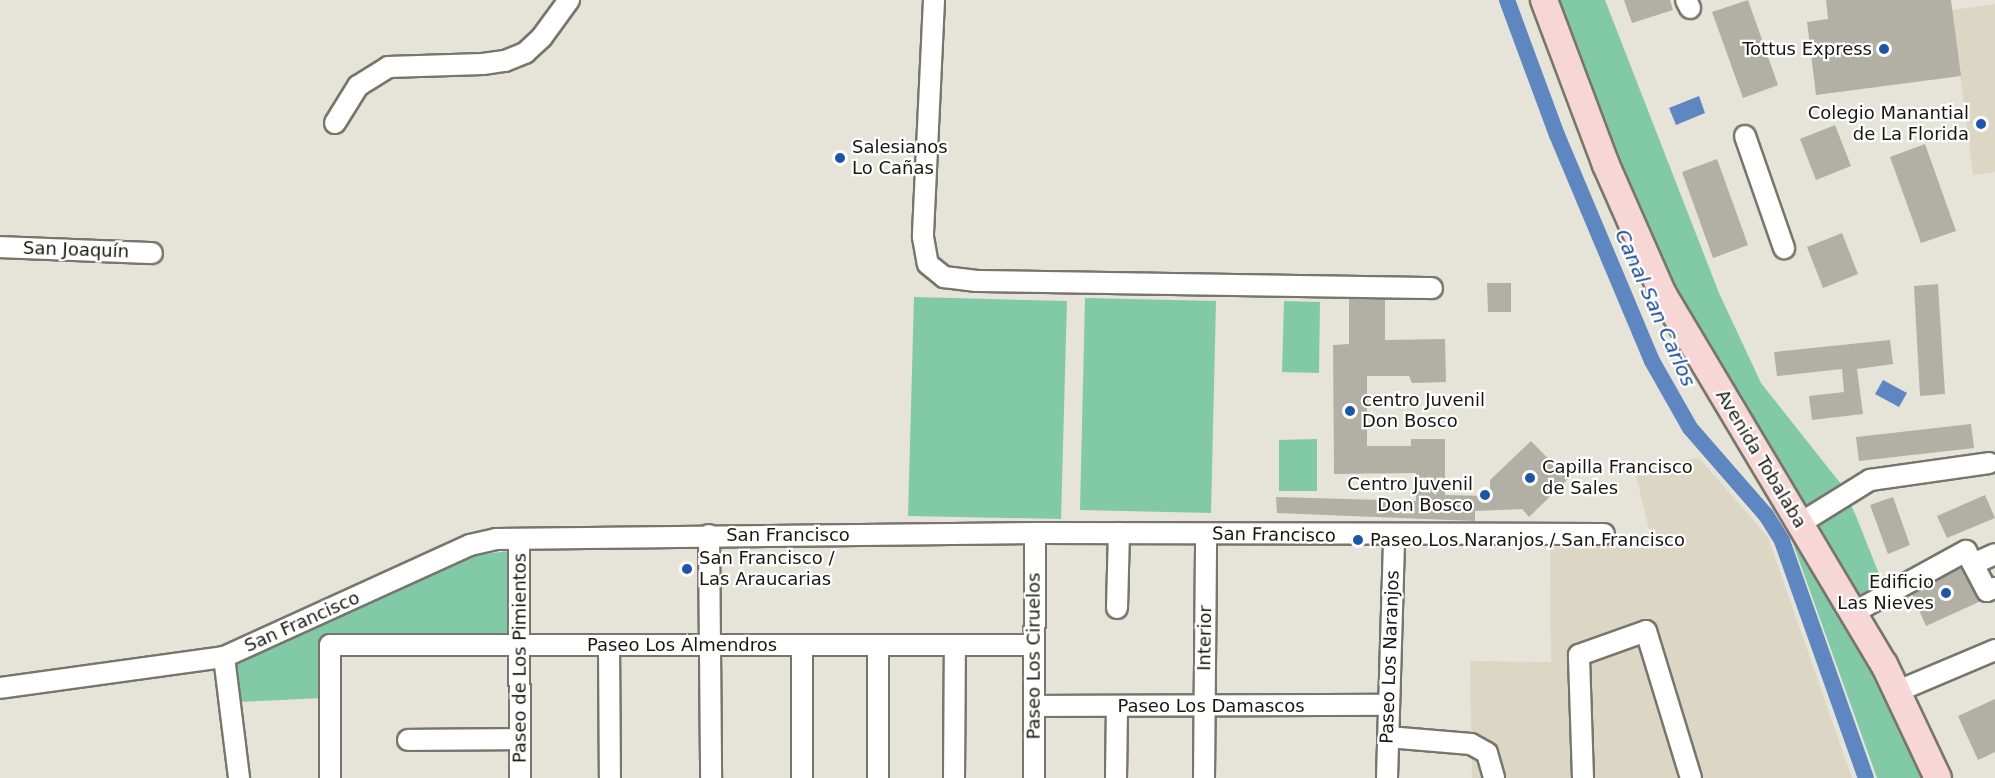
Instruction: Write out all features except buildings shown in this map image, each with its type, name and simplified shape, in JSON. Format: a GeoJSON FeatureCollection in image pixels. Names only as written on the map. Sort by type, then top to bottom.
{"type":"FeatureCollection","features":[{"type":"Feature","properties":{"kind":"main road","name":"Avenida Tobalaba"},"geometry":{"type":"LineString","coordinates":[[1544,0],[1606,165],[1663,294],[1899,691],[1938,778]]}},
{"type":"Feature","properties":{"kind":"street"},"geometry":{"type":"LineString","coordinates":[[335,123],[358,86],[388,67],[494,63],[525,53],[543,37],[569,0]]}},
{"type":"Feature","properties":{"kind":"street"},"geometry":{"type":"LineString","coordinates":[[934,0],[923,237],[928,264],[944,277],[975,281],[1432,288]]}},
{"type":"Feature","properties":{"kind":"street"},"geometry":{"type":"LineString","coordinates":[[1745,136],[1784,248]]}},
{"type":"Feature","properties":{"kind":"street","name":"San Joaquín"},"geometry":{"type":"LineString","coordinates":[[0,247],[152,253]]}},
{"type":"Feature","properties":{"kind":"street"},"geometry":{"type":"LineString","coordinates":[[1799,524],[1870,480],[1989,464]]}},
{"type":"Feature","properties":{"kind":"street","name":"San Francisco"},"geometry":{"type":"LineString","coordinates":[[0,688],[224,657],[470,545],[519,539],[1035,533],[1394,536],[1604,534]]}},
{"type":"Feature","properties":{"kind":"street","name":"Paseo Los Ciruelos"},"geometry":{"type":"LineString","coordinates":[[1034,778],[1035,533]]}},
{"type":"Feature","properties":{"kind":"street"},"geometry":{"type":"LineString","coordinates":[[1117,608],[1119,533]]}},
{"type":"Feature","properties":{"kind":"street","name":"Interior"},"geometry":{"type":"LineString","coordinates":[[1204,778],[1206,534]]}},
{"type":"Feature","properties":{"kind":"street"},"geometry":{"type":"LineString","coordinates":[[709,535],[711,778]]}},
{"type":"Feature","properties":{"kind":"street","name":"Paseo Los Naranjos"},"geometry":{"type":"LineString","coordinates":[[1387,778],[1394,536]]}},
{"type":"Feature","properties":{"kind":"street","name":"Paseo de Los Pimientos"},"geometry":{"type":"LineString","coordinates":[[519,539],[520,778]]}},
{"type":"Feature","properties":{"kind":"street"},"geometry":{"type":"LineString","coordinates":[[1860,609],[1966,551],[1987,591],[1995,588]]}},
{"type":"Feature","properties":{"kind":"street"},"geometry":{"type":"LineString","coordinates":[[1973,564],[1995,554]]}},
{"type":"Feature","properties":{"kind":"street"},"geometry":{"type":"LineString","coordinates":[[1583,778],[1579,655],[1646,631],[1691,778]]}},
{"type":"Feature","properties":{"kind":"street","name":"Paseo Los Almendros"},"geometry":{"type":"LineString","coordinates":[[330,778],[330,645],[1034,645]]}},
{"type":"Feature","properties":{"kind":"street"},"geometry":{"type":"LineString","coordinates":[[609,645],[610,778]]}},
{"type":"Feature","properties":{"kind":"street"},"geometry":{"type":"LineString","coordinates":[[802,645],[802,778]]}},
{"type":"Feature","properties":{"kind":"street"},"geometry":{"type":"LineString","coordinates":[[878,645],[878,778]]}},
{"type":"Feature","properties":{"kind":"street"},"geometry":{"type":"LineString","coordinates":[[954,778],[955,645]]}},
{"type":"Feature","properties":{"kind":"street"},"geometry":{"type":"LineString","coordinates":[[1899,691],[1995,650]]}},
{"type":"Feature","properties":{"kind":"street"},"geometry":{"type":"LineString","coordinates":[[224,657],[239,778]]}},
{"type":"Feature","properties":{"kind":"street","name":"Paseo Los Damascos"},"geometry":{"type":"LineString","coordinates":[[1034,706],[1389,705]]}},
{"type":"Feature","properties":{"kind":"street"},"geometry":{"type":"LineString","coordinates":[[1116,778],[1117,706]]}},
{"type":"Feature","properties":{"kind":"street"},"geometry":{"type":"LineString","coordinates":[[1388,737],[1471,744],[1487,753],[1494,778]]}},
{"type":"Feature","properties":{"kind":"street"},"geometry":{"type":"LineString","coordinates":[[408,740],[520,740]]}},
{"type":"Feature","properties":{"kind":"shaded area","name":"Colegio Manantial de La Florida"},"geometry":{"type":"Polygon","coordinates":[[[1995,4],[1995,172],[1973,175],[1952,10],[1995,4]]]}},
{"type":"Feature","properties":{"kind":"shaded area"},"geometry":{"type":"Polygon","coordinates":[[[1699,458],[1768,537],[1852,778],[1472,778],[1470,661],[1551,662],[1550,548],[1652,541],[1634,468],[1699,458]]]}},
{"type":"Feature","properties":{"kind":"green space"},"geometry":{"type":"Polygon","coordinates":[[[1558,0],[1605,0],[1719,293],[1761,383],[1841,484],[1856,516],[1885,589],[1858,605],[1675,294],[1561,18],[1558,0]]]}},
{"type":"Feature","properties":{"kind":"green space"},"geometry":{"type":"Polygon","coordinates":[[[914,297],[1067,301],[1061,519],[908,516],[914,297]]]}},
{"type":"Feature","properties":{"kind":"green space"},"geometry":{"type":"Polygon","coordinates":[[[1085,298],[1216,301],[1211,513],[1080,510],[1085,298]]]}},
{"type":"Feature","properties":{"kind":"green space"},"geometry":{"type":"Polygon","coordinates":[[[1284,301],[1320,302],[1319,373],[1282,372],[1284,301]]]}},
{"type":"Feature","properties":{"kind":"green space"},"geometry":{"type":"Polygon","coordinates":[[[1317,439],[1317,491],[1279,491],[1279,440],[1317,439]]]}},
{"type":"Feature","properties":{"kind":"green space"},"geometry":{"type":"Polygon","coordinates":[[[1786,524],[1878,666],[1929,778],[1877,778],[1786,524]]]}},
{"type":"Feature","properties":{"kind":"green space"},"geometry":{"type":"Polygon","coordinates":[[[509,551],[507,633],[324,640],[324,698],[238,702],[234,663],[475,555],[509,551]]]}},
{"type":"Feature","properties":{"kind":"water"},"geometry":{"type":"Polygon","coordinates":[[[1699,96],[1705,113],[1676,125],[1669,108],[1699,96]]]}},
{"type":"Feature","properties":{"kind":"water"},"geometry":{"type":"Polygon","coordinates":[[[1883,380],[1907,393],[1899,407],[1875,394],[1883,380]]]}},
{"type":"Feature","properties":{"kind":"waterway","name":"Canal San Carlos"},"geometry":{"type":"LineString","coordinates":[[1507,0],[1557,135],[1652,361],[1690,428],[1766,515],[1782,541],[1866,778]]}},
{"type":"Feature","properties":{"kind":"place","name":"Tottus Express"},"geometry":{"type":"Point","coordinates":[1884,49]}},
{"type":"Feature","properties":{"kind":"place","name":"Colegio Manantial de La Florida"},"geometry":{"type":"Point","coordinates":[1981,124]}},
{"type":"Feature","properties":{"kind":"place","name":"Salesianos Lo Cañas"},"geometry":{"type":"Point","coordinates":[840,158]}},
{"type":"Feature","properties":{"kind":"place","name":"centro Juvenil Don Bosco"},"geometry":{"type":"Point","coordinates":[1350,411]}},
{"type":"Feature","properties":{"kind":"place","name":"Capilla Francisco de Sales"},"geometry":{"type":"Point","coordinates":[1530,478]}},
{"type":"Feature","properties":{"kind":"place","name":"Centro Juvenil Don Bosco"},"geometry":{"type":"Point","coordinates":[1485,495]}},
{"type":"Feature","properties":{"kind":"place","name":"Paseo Los Naranjos / San Francisco"},"geometry":{"type":"Point","coordinates":[1358,540]}},
{"type":"Feature","properties":{"kind":"place","name":"San Francisco / Las Araucarias"},"geometry":{"type":"Point","coordinates":[687,569]}},
{"type":"Feature","properties":{"kind":"place","name":"Edificio Las Nieves"},"geometry":{"type":"Point","coordinates":[1946,593]}}]}
